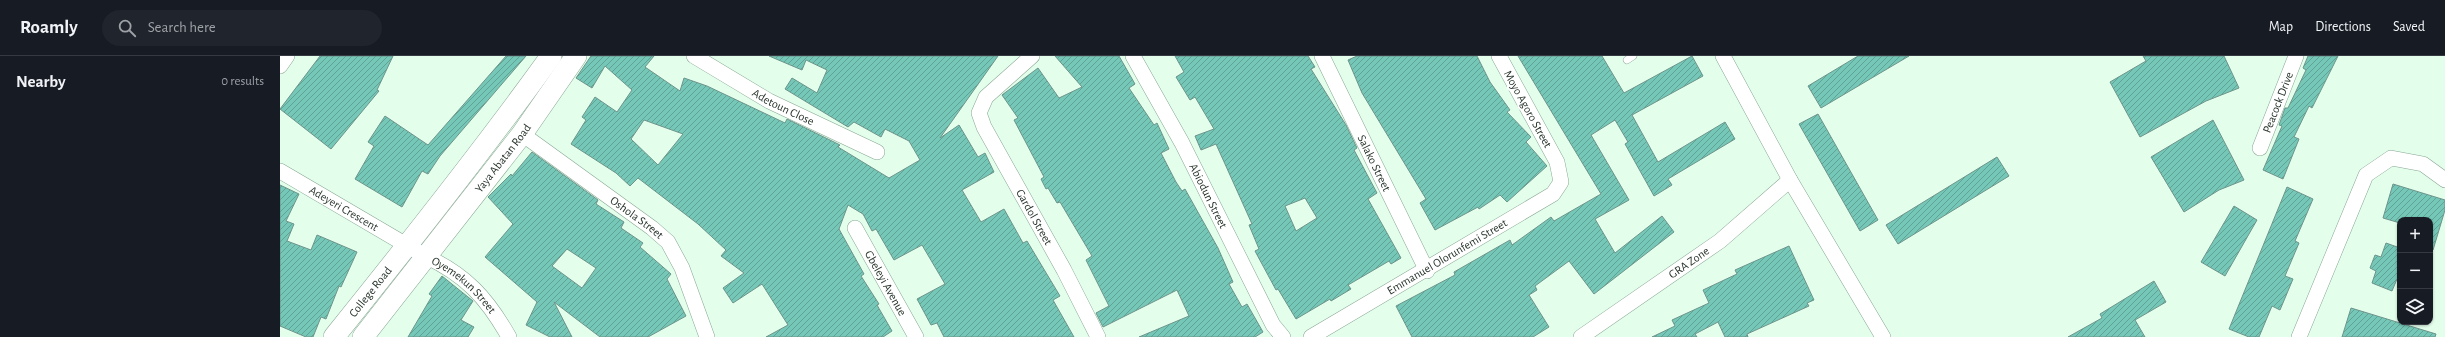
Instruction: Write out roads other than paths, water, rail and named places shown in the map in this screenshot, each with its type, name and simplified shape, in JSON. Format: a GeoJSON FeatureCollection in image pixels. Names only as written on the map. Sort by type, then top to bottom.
{"type":"FeatureCollection","features":[{"type":"Feature","properties":{"kind":"main road","name":"Yaya Abatan Road"},"geometry":{"type":"LineString","coordinates":[[407,246],[514,108],[551,56]]}},
{"type":"Feature","properties":{"kind":"main road","name":"Yaya Abatan Road"},"geometry":{"type":"LineString","coordinates":[[425,256],[522,134],[576,56]]}},
{"type":"Feature","properties":{"kind":"main road","name":"College Road"},"geometry":{"type":"LineString","coordinates":[[334,337],[407,246]]}},
{"type":"Feature","properties":{"kind":"main road","name":"College Road"},"geometry":{"type":"LineString","coordinates":[[363,337],[425,256]]}},
{"type":"Feature","properties":{"kind":"street"},"geometry":{"type":"LineString","coordinates":[[280,66],[287,56]]}},
{"type":"Feature","properties":{"kind":"street","name":"Adetoun Close"},"geometry":{"type":"LineString","coordinates":[[694,56],[769,101],[877,152]]}},
{"type":"Feature","properties":{"kind":"street","name":"Gardol Street"},"geometry":{"type":"LineString","coordinates":[[1032,56],[986,97],[979,113],[984,127],[1098,337]]}},
{"type":"Feature","properties":{"kind":"street","name":"Abiodun Street"},"geometry":{"type":"LineString","coordinates":[[1133,56],[1182,143],[1273,325],[1282,337]]}},
{"type":"Feature","properties":{"kind":"street","name":"Salako Street"},"geometry":{"type":"LineString","coordinates":[[1322,56],[1427,271]]}},
{"type":"Feature","properties":{"kind":"street","name":"Moyo Agoro Street"},"geometry":{"type":"LineString","coordinates":[[1499,56],[1557,162]]}},
{"type":"Feature","properties":{"kind":"street"},"geometry":{"type":"LineString","coordinates":[[1722,56],[1790,180],[1883,337]]}},
{"type":"Feature","properties":{"kind":"street","name":"Peacock Drive"},"geometry":{"type":"LineString","coordinates":[[2260,148],[2296,56]]}},
{"type":"Feature","properties":{"kind":"street","name":"Oshola Street"},"geometry":{"type":"LineString","coordinates":[[522,134],[652,228],[668,242],[682,268],[707,337]]}},
{"type":"Feature","properties":{"kind":"street"},"geometry":{"type":"LineString","coordinates":[[2299,337],[2366,174],[2391,158],[2423,164],[2445,180]]}},
{"type":"Feature","properties":{"kind":"street","name":"Emmanuel Olorunfemi Street"},"geometry":{"type":"LineString","coordinates":[[1311,337],[1427,271],[1553,194],[1561,182],[1557,162]]}},
{"type":"Feature","properties":{"kind":"street","name":"Adeyeri Crescent"},"geometry":{"type":"LineString","coordinates":[[280,171],[407,246]]}},
{"type":"Feature","properties":{"kind":"street","name":"GRA Zone"},"geometry":{"type":"LineString","coordinates":[[1581,337],[1720,241],[1790,180]]}},
{"type":"Feature","properties":{"kind":"street","name":"Gbeleyi Avenue"},"geometry":{"type":"LineString","coordinates":[[855,228],[916,337]]}},
{"type":"Feature","properties":{"kind":"street","name":"Oyemekun Street"},"geometry":{"type":"LineString","coordinates":[[407,246],[446,266],[474,288],[492,308],[509,337]]}}]}
